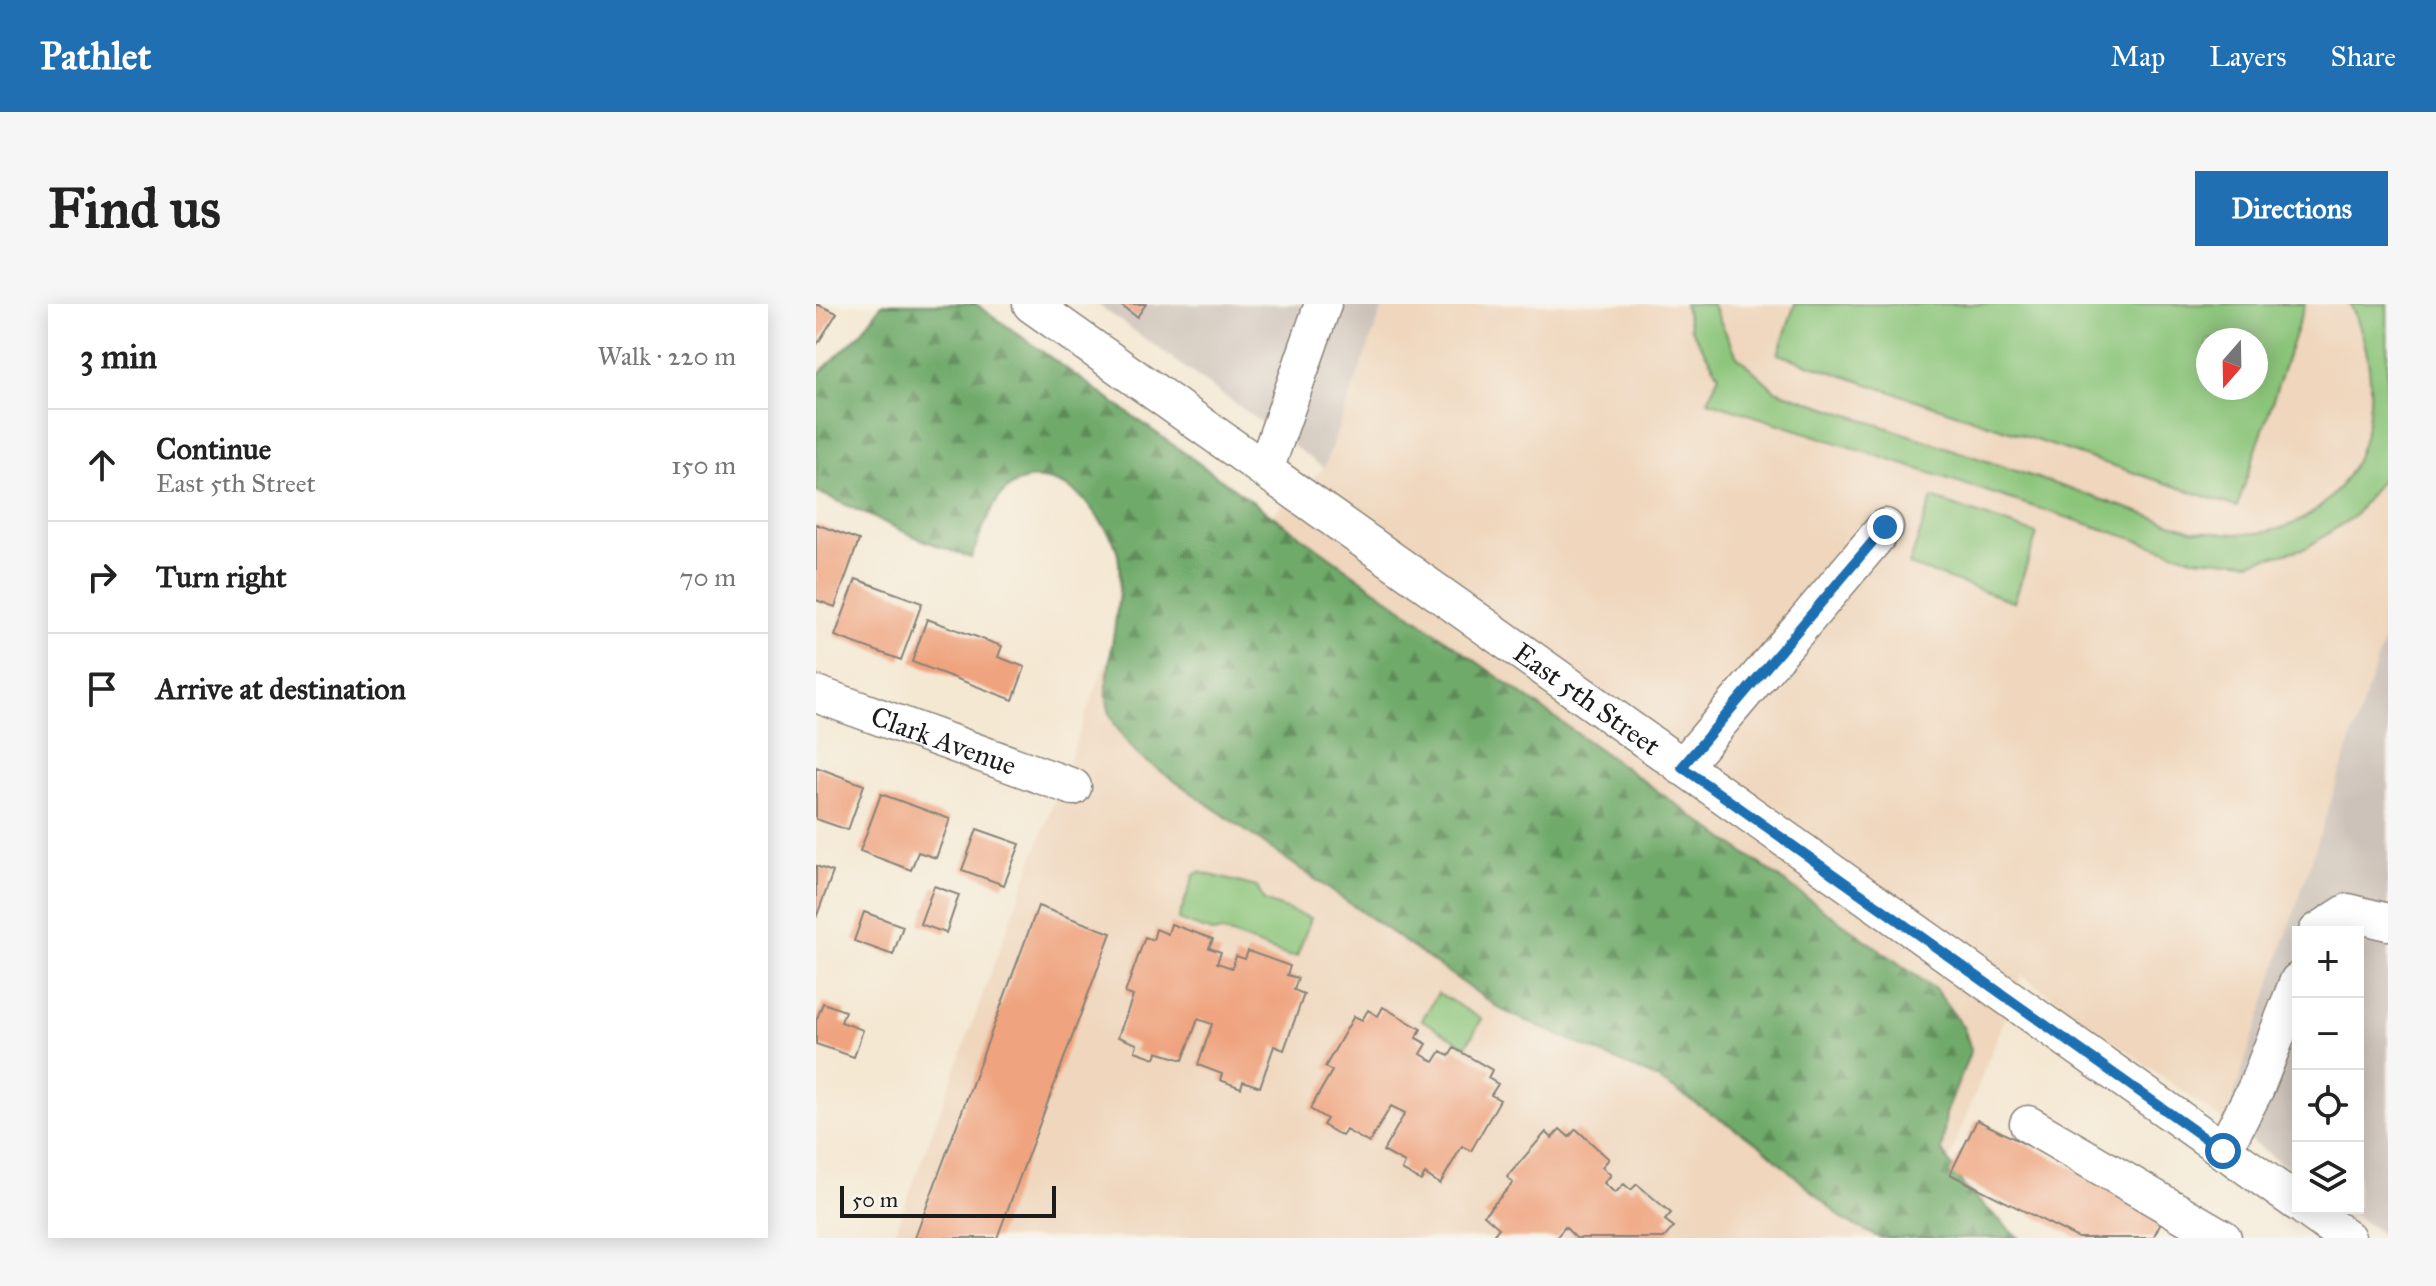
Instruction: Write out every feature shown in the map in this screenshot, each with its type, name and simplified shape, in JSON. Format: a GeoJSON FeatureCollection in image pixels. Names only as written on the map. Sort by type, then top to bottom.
{"type":"FeatureCollection","features":[{"type":"Feature","properties":{"kind":"street","name":"East 5th Street"},"geometry":{"type":"LineString","coordinates":[[1031,304],[2292,1199]]}},
{"type":"Feature","properties":{"kind":"street"},"geometry":{"type":"LineString","coordinates":[[1265,470],[1323,304]]}},
{"type":"Feature","properties":{"kind":"street"},"geometry":{"type":"LineString","coordinates":[[1682,767],[1885,527]]}},
{"type":"Feature","properties":{"kind":"street","name":"Clark Avenue"},"geometry":{"type":"LineString","coordinates":[[816,694],[1073,787]]}},
{"type":"Feature","properties":{"kind":"street"},"geometry":{"type":"LineString","coordinates":[[2326,926],[2348,912],[2388,922]]}},
{"type":"Feature","properties":{"kind":"street"},"geometry":{"type":"LineString","coordinates":[[2223,1151],[2256,1088],[2292,996]]}},
{"type":"Feature","properties":{"kind":"street"},"geometry":{"type":"LineString","coordinates":[[2028,1124],[2223,1238]]}},
{"type":"Feature","properties":{"kind":"street"},"geometry":{"type":"LineString","coordinates":[[2313,1214],[2347,1238]]}},
{"type":"Feature","properties":{"kind":"shaded area"},"geometry":{"type":"Polygon","coordinates":[[[1097,304],[1384,304],[1324,468],[1097,304]]]}},
{"type":"Feature","properties":{"kind":"shaded area"},"geometry":{"type":"Polygon","coordinates":[[[1384,304],[2388,304],[2388,627],[2225,1122],[2022,975],[1938,1187],[1968,1238],[893,1238],[1104,666],[1324,468],[1384,304]]]}},
{"type":"Feature","properties":{"kind":"shaded area"},"geometry":{"type":"Polygon","coordinates":[[[2388,627],[2388,1238],[2353,1214],[2364,1214],[2364,926],[2292,926],[2292,1171],[2225,1122],[2388,627]]]}},
{"type":"Feature","properties":{"kind":"green space"},"geometry":{"type":"Polygon","coordinates":[[[882,304],[976,304],[1936,990],[1964,1028],[1971,1050],[1946,1114],[1942,1151],[1965,1188],[2019,1238],[1880,1238],[1845,1221],[1759,1144],[1656,1078],[1502,1010],[1139,756],[1114,722],[1107,698],[1119,596],[1118,556],[1107,530],[1074,491],[1042,479],[1027,479],[1014,484],[995,504],[971,558],[920,539],[816,491],[816,376],[860,334],[882,304]]]}},
{"type":"Feature","properties":{"kind":"green space"},"geometry":{"type":"Polygon","coordinates":[[[1684,304],[1712,304],[1737,356],[1775,390],[2192,530],[2241,534],[2266,532],[2290,525],[2319,508],[2341,486],[2356,459],[2366,429],[2370,397],[2369,365],[2362,333],[2350,304],[2387,304],[2388,471],[2354,516],[2306,548],[2250,562],[2192,558],[1708,401],[1719,375],[1691,329],[1684,304]]]}},
{"type":"Feature","properties":{"kind":"green space"},"geometry":{"type":"Polygon","coordinates":[[[1795,304],[2305,304],[2237,507],[1778,354],[1795,304]]]}},
{"type":"Feature","properties":{"kind":"green space"},"geometry":{"type":"Polygon","coordinates":[[[1932,498],[2037,534],[2014,602],[1909,565],[1932,498]]]}},
{"type":"Feature","properties":{"kind":"green space"},"geometry":{"type":"Polygon","coordinates":[[[1199,872],[1257,887],[1264,901],[1311,918],[1297,956],[1288,956],[1221,931],[1214,933],[1178,920],[1194,875],[1199,872]]]}},
{"type":"Feature","properties":{"kind":"green space"},"geometry":{"type":"Polygon","coordinates":[[[1438,993],[1482,1019],[1466,1046],[1422,1020],[1438,993]]]}},
{"type":"Feature","properties":{"kind":"building"},"geometry":{"type":"Polygon","coordinates":[[[816,304],[837,313],[816,346],[816,304]]]}},
{"type":"Feature","properties":{"kind":"building"},"geometry":{"type":"Polygon","coordinates":[[[1119,304],[1146,304],[1137,317],[1119,304]]]}},
{"type":"Feature","properties":{"kind":"building"},"geometry":{"type":"Polygon","coordinates":[[[816,524],[859,540],[835,607],[816,600],[816,524]]]}},
{"type":"Feature","properties":{"kind":"building"},"geometry":{"type":"Polygon","coordinates":[[[856,579],[922,603],[901,660],[835,636],[856,579]]]}},
{"type":"Feature","properties":{"kind":"building"},"geometry":{"type":"Polygon","coordinates":[[[927,619],[1002,646],[998,657],[1025,667],[1013,700],[912,662],[927,619]]]}},
{"type":"Feature","properties":{"kind":"building"},"geometry":{"type":"Polygon","coordinates":[[[816,767],[864,785],[848,830],[816,819],[816,767]]]}},
{"type":"Feature","properties":{"kind":"building"},"geometry":{"type":"Polygon","coordinates":[[[881,794],[950,819],[936,858],[918,852],[911,870],[860,851],[881,794]]]}},
{"type":"Feature","properties":{"kind":"building"},"geometry":{"type":"Polygon","coordinates":[[[977,829],[1020,844],[1004,885],[962,870],[977,829]]]}},
{"type":"Feature","properties":{"kind":"building"},"geometry":{"type":"Polygon","coordinates":[[[816,866],[833,872],[816,918],[816,866]]]}},
{"type":"Feature","properties":{"kind":"building"},"geometry":{"type":"Polygon","coordinates":[[[934,886],[959,895],[946,933],[920,924],[934,886]]]}},
{"type":"Feature","properties":{"kind":"building"},"geometry":{"type":"Polygon","coordinates":[[[1038,906],[1111,933],[997,1238],[915,1238],[1038,906]]]}},
{"type":"Feature","properties":{"kind":"building"},"geometry":{"type":"Polygon","coordinates":[[[864,912],[903,926],[893,955],[854,941],[864,912]]]}},
{"type":"Feature","properties":{"kind":"building"},"geometry":{"type":"Polygon","coordinates":[[[1171,924],[1213,939],[1209,948],[1221,952],[1217,963],[1232,968],[1236,956],[1245,959],[1248,951],[1290,966],[1287,975],[1298,978],[1294,990],[1304,994],[1284,1050],[1274,1046],[1260,1087],[1243,1081],[1241,1088],[1220,1080],[1222,1074],[1198,1065],[1212,1024],[1198,1019],[1183,1060],[1157,1052],[1155,1058],[1135,1051],[1137,1044],[1118,1037],[1133,996],[1125,993],[1145,937],[1153,940],[1156,929],[1168,934],[1171,924]]]}},
{"type":"Feature","properties":{"kind":"building"},"geometry":{"type":"Polygon","coordinates":[[[823,1003],[845,1011],[841,1022],[863,1030],[854,1057],[816,1044],[816,1021],[823,1003]]]}},
{"type":"Feature","properties":{"kind":"building"},"geometry":{"type":"Polygon","coordinates":[[[1383,1007],[1421,1029],[1416,1038],[1427,1044],[1421,1054],[1434,1062],[1441,1051],[1449,1056],[1454,1048],[1492,1070],[1488,1078],[1498,1084],[1491,1095],[1500,1100],[1471,1151],[1462,1146],[1440,1184],[1425,1174],[1421,1181],[1402,1170],[1405,1163],[1383,1151],[1405,1113],[1391,1106],[1369,1143],[1346,1130],[1342,1136],[1323,1125],[1327,1119],[1310,1109],[1332,1071],[1325,1067],[1354,1016],[1362,1020],[1368,1010],[1378,1016],[1383,1007]]]}},
{"type":"Feature","properties":{"kind":"building"},"geometry":{"type":"Polygon","coordinates":[[[1977,1120],[2165,1214],[2153,1238],[2078,1238],[1950,1174],[1977,1120]]]}},
{"type":"Feature","properties":{"kind":"building"},"geometry":{"type":"Polygon","coordinates":[[[1560,1129],[1569,1137],[1576,1129],[1609,1159],[1602,1167],[1611,1175],[1604,1183],[1615,1193],[1624,1184],[1631,1190],[1637,1184],[1671,1213],[1665,1220],[1674,1227],[1664,1238],[1576,1238],[1565,1227],[1556,1238],[1499,1238],[1494,1234],[1499,1228],[1484,1215],[1513,1183],[1507,1177],[1546,1132],[1552,1138],[1560,1129]]]}},
{"type":"Feature","properties":{"kind":"route"},"geometry":{"type":"LineString","coordinates":[[1885,527],[1682,767],[2223,1151]]}}]}
